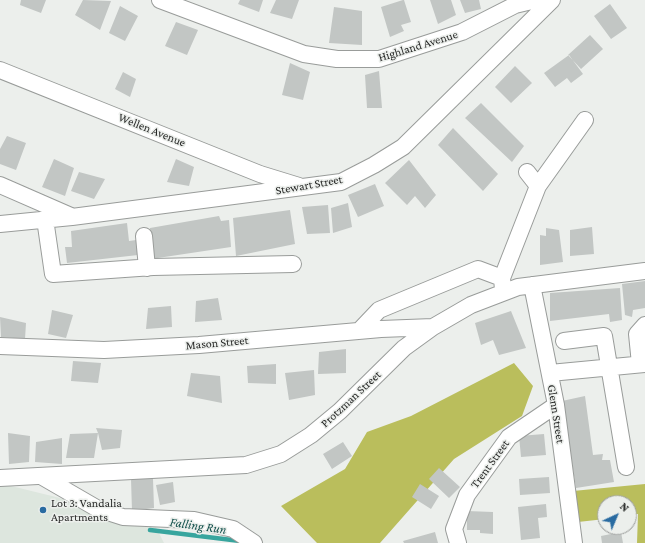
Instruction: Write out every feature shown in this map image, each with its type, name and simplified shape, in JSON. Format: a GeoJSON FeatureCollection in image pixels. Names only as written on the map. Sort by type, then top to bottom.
{"type":"FeatureCollection","features":[{"type":"Feature","properties":{"kind":"street","name":"Highland Avenue"},"geometry":{"type":"LineString","coordinates":[[160,0],[304,54],[344,59],[379,59],[462,32],[515,5],[536,0]]}},
{"type":"Feature","properties":{"kind":"street","name":"Stewart Street"},"geometry":{"type":"LineString","coordinates":[[0,224],[72,217],[341,182],[404,147],[552,0]]}},
{"type":"Feature","properties":{"kind":"street","name":"Wellen Avenue"},"geometry":{"type":"LineString","coordinates":[[0,70],[260,174],[304,188]]}},
{"type":"Feature","properties":{"kind":"street"},"geometry":{"type":"LineString","coordinates":[[359,331],[379,310],[478,269],[503,286],[538,186],[585,120]]}},
{"type":"Feature","properties":{"kind":"street"},"geometry":{"type":"LineString","coordinates":[[527,172],[538,186]]}},
{"type":"Feature","properties":{"kind":"street"},"geometry":{"type":"LineString","coordinates":[[0,185],[72,217]]}},
{"type":"Feature","properties":{"kind":"street"},"geometry":{"type":"LineString","coordinates":[[45,219],[53,274],[147,268],[293,264]]}},
{"type":"Feature","properties":{"kind":"street"},"geometry":{"type":"LineString","coordinates":[[144,236],[147,268]]}},
{"type":"Feature","properties":{"kind":"street","name":"Protzman Street"},"geometry":{"type":"LineString","coordinates":[[0,478],[246,465],[281,454],[311,435],[340,411],[404,348],[433,327],[503,286],[518,287],[645,271]]}},
{"type":"Feature","properties":{"kind":"street","name":"Glenn Street"},"geometry":{"type":"LineString","coordinates":[[532,285],[556,405],[574,543]]}},
{"type":"Feature","properties":{"kind":"street"},"geometry":{"type":"LineString","coordinates":[[550,374],[608,366],[643,364],[637,334],[645,325]]}},
{"type":"Feature","properties":{"kind":"street","name":"Mason Street"},"geometry":{"type":"LineString","coordinates":[[0,346],[104,350],[199,345],[359,331],[433,327]]}},
{"type":"Feature","properties":{"kind":"street"},"geometry":{"type":"LineString","coordinates":[[564,341],[604,336],[626,467]]}},
{"type":"Feature","properties":{"kind":"street","name":"Trent Street"},"geometry":{"type":"LineString","coordinates":[[458,543],[454,530],[467,495],[508,437],[556,405]]}},
{"type":"Feature","properties":{"kind":"street"},"geometry":{"type":"LineString","coordinates":[[41,476],[98,509],[123,517],[194,520],[234,530],[254,543]]}},
{"type":"Feature","properties":{"kind":"shaded area","name":"Lot 3: Vandalia Apartments"},"geometry":{"type":"Polygon","coordinates":[[[7,485],[56,497],[156,527],[164,543],[0,543],[0,486],[7,485]]]}},
{"type":"Feature","properties":{"kind":"green space"},"geometry":{"type":"Polygon","coordinates":[[[514,363],[533,386],[522,416],[454,459],[380,543],[317,543],[281,506],[345,469],[367,432],[411,416],[514,363]]]}},
{"type":"Feature","properties":{"kind":"green space"},"geometry":{"type":"Polygon","coordinates":[[[645,484],[645,543],[637,543],[637,495],[597,495],[597,520],[578,522],[573,491],[645,484]]]}},
{"type":"Feature","properties":{"kind":"building"},"geometry":{"type":"Polygon","coordinates":[[[21,0],[46,0],[41,13],[20,5],[21,0]]]}},
{"type":"Feature","properties":{"kind":"building"},"geometry":{"type":"Polygon","coordinates":[[[83,0],[111,1],[100,30],[75,15],[83,0]]]}},
{"type":"Feature","properties":{"kind":"building"},"geometry":{"type":"Polygon","coordinates":[[[240,0],[263,0],[259,12],[238,4],[240,0]]]}},
{"type":"Feature","properties":{"kind":"building"},"geometry":{"type":"Polygon","coordinates":[[[276,0],[299,0],[292,19],[270,13],[276,0]]]}},
{"type":"Feature","properties":{"kind":"building"},"geometry":{"type":"Polygon","coordinates":[[[404,0],[411,22],[401,25],[404,31],[390,37],[381,7],[404,0]]]}},
{"type":"Feature","properties":{"kind":"building"},"geometry":{"type":"Polygon","coordinates":[[[430,0],[451,0],[456,15],[438,24],[430,0]]]}},
{"type":"Feature","properties":{"kind":"building"},"geometry":{"type":"Polygon","coordinates":[[[460,0],[479,0],[481,9],[465,13],[460,0]]]}},
{"type":"Feature","properties":{"kind":"building"},"geometry":{"type":"Polygon","coordinates":[[[610,4],[627,28],[611,39],[594,16],[610,4]]]}},
{"type":"Feature","properties":{"kind":"building"},"geometry":{"type":"Polygon","coordinates":[[[120,6],[138,16],[125,41],[109,33],[120,6]]]}},
{"type":"Feature","properties":{"kind":"building"},"geometry":{"type":"Polygon","coordinates":[[[334,7],[362,11],[362,45],[329,43],[334,7]]]}},
{"type":"Feature","properties":{"kind":"building"},"geometry":{"type":"Polygon","coordinates":[[[176,22],[198,30],[187,55],[165,46],[176,22]]]}},
{"type":"Feature","properties":{"kind":"building"},"geometry":{"type":"Polygon","coordinates":[[[590,35],[603,49],[581,69],[568,55],[590,35]]]}},
{"type":"Feature","properties":{"kind":"building"},"geometry":{"type":"Polygon","coordinates":[[[569,55],[583,74],[571,83],[567,78],[555,87],[544,73],[569,55]]]}},
{"type":"Feature","properties":{"kind":"building"},"geometry":{"type":"Polygon","coordinates":[[[290,63],[310,72],[303,100],[282,95],[290,63]]]}},
{"type":"Feature","properties":{"kind":"building"},"geometry":{"type":"Polygon","coordinates":[[[515,66],[532,83],[511,103],[495,87],[515,66]]]}},
{"type":"Feature","properties":{"kind":"building"},"geometry":{"type":"Polygon","coordinates":[[[379,71],[382,108],[367,108],[365,75],[379,71]]]}},
{"type":"Feature","properties":{"kind":"building"},"geometry":{"type":"Polygon","coordinates":[[[123,72],[136,79],[130,97],[115,89],[123,72]]]}},
{"type":"Feature","properties":{"kind":"building"},"geometry":{"type":"Polygon","coordinates":[[[481,103],[524,146],[512,162],[465,118],[481,103]]]}},
{"type":"Feature","properties":{"kind":"building"},"geometry":{"type":"Polygon","coordinates":[[[453,128],[498,174],[483,191],[438,145],[453,128]]]}},
{"type":"Feature","properties":{"kind":"building"},"geometry":{"type":"Polygon","coordinates":[[[7,136],[26,143],[16,170],[0,164],[0,149],[7,136]]]}},
{"type":"Feature","properties":{"kind":"building"},"geometry":{"type":"Polygon","coordinates":[[[54,159],[74,168],[65,196],[42,187],[54,159]]]}},
{"type":"Feature","properties":{"kind":"building"},"geometry":{"type":"Polygon","coordinates":[[[176,159],[194,167],[189,186],[167,182],[176,159]]]}},
{"type":"Feature","properties":{"kind":"building"},"geometry":{"type":"Polygon","coordinates":[[[409,160],[436,195],[425,208],[415,196],[407,205],[385,183],[409,160]]]}},
{"type":"Feature","properties":{"kind":"building"},"geometry":{"type":"Polygon","coordinates":[[[79,172],[105,179],[94,199],[71,191],[79,172]]]}},
{"type":"Feature","properties":{"kind":"building"},"geometry":{"type":"Polygon","coordinates":[[[375,184],[384,206],[358,217],[348,195],[375,184]]]}},
{"type":"Feature","properties":{"kind":"building"},"geometry":{"type":"Polygon","coordinates":[[[348,203],[352,227],[333,233],[331,208],[348,203]]]}},
{"type":"Feature","properties":{"kind":"building"},"geometry":{"type":"Polygon","coordinates":[[[328,205],[330,233],[307,234],[302,207],[328,205]]]}},
{"type":"Feature","properties":{"kind":"building"},"geometry":{"type":"Polygon","coordinates":[[[290,210],[295,244],[236,256],[233,218],[290,210]]]}},
{"type":"Feature","properties":{"kind":"building"},"geometry":{"type":"Polygon","coordinates":[[[219,216],[221,221],[229,220],[231,247],[151,259],[150,228],[219,216]]]}},
{"type":"Feature","properties":{"kind":"building"},"geometry":{"type":"Polygon","coordinates":[[[127,223],[129,241],[136,240],[138,255],[67,263],[65,247],[72,247],[71,231],[127,223]]]}},
{"type":"Feature","properties":{"kind":"building"},"geometry":{"type":"Polygon","coordinates":[[[592,227],[594,254],[570,256],[570,230],[592,227]]]}},
{"type":"Feature","properties":{"kind":"building"},"geometry":{"type":"Polygon","coordinates":[[[546,228],[559,230],[563,262],[540,265],[540,235],[546,236],[546,228]]]}},
{"type":"Feature","properties":{"kind":"building"},"geometry":{"type":"Polygon","coordinates":[[[645,281],[645,308],[633,310],[632,317],[625,315],[622,284],[645,281]]]}},
{"type":"Feature","properties":{"kind":"building"},"geometry":{"type":"Polygon","coordinates":[[[620,288],[622,320],[610,322],[609,314],[550,321],[550,293],[620,288]]]}},
{"type":"Feature","properties":{"kind":"building"},"geometry":{"type":"Polygon","coordinates":[[[218,298],[222,320],[195,322],[196,301],[218,298]]]}},
{"type":"Feature","properties":{"kind":"building"},"geometry":{"type":"Polygon","coordinates":[[[171,306],[172,327],[146,329],[148,308],[171,306]]]}},
{"type":"Feature","properties":{"kind":"building"},"geometry":{"type":"Polygon","coordinates":[[[52,310],[73,315],[66,338],[48,334],[52,310]]]}},
{"type":"Feature","properties":{"kind":"building"},"geometry":{"type":"Polygon","coordinates":[[[511,311],[526,348],[499,355],[493,340],[481,345],[475,323],[511,311]]]}},
{"type":"Feature","properties":{"kind":"building"},"geometry":{"type":"Polygon","coordinates":[[[0,317],[26,323],[25,339],[1,337],[0,317]]]}},
{"type":"Feature","properties":{"kind":"building"},"geometry":{"type":"Polygon","coordinates":[[[346,349],[346,373],[318,374],[319,352],[346,349]]]}},
{"type":"Feature","properties":{"kind":"building"},"geometry":{"type":"Polygon","coordinates":[[[73,361],[101,363],[98,383],[71,381],[73,361]]]}},
{"type":"Feature","properties":{"kind":"building"},"geometry":{"type":"Polygon","coordinates":[[[276,364],[276,384],[248,383],[247,366],[276,364]]]}},
{"type":"Feature","properties":{"kind":"building"},"geometry":{"type":"Polygon","coordinates":[[[314,370],[315,395],[289,400],[285,373],[314,370]]]}},
{"type":"Feature","properties":{"kind":"building"},"geometry":{"type":"Polygon","coordinates":[[[191,373],[220,376],[222,403],[187,396],[191,373]]]}},
{"type":"Feature","properties":{"kind":"building"},"geometry":{"type":"Polygon","coordinates":[[[585,396],[593,455],[603,454],[602,460],[610,460],[614,482],[576,488],[562,401],[585,396]]]}},
{"type":"Feature","properties":{"kind":"building"},"geometry":{"type":"Polygon","coordinates":[[[96,428],[122,430],[120,448],[102,450],[96,428]]]}},
{"type":"Feature","properties":{"kind":"building"},"geometry":{"type":"Polygon","coordinates":[[[8,433],[30,436],[29,462],[9,464],[8,433]]]}},
{"type":"Feature","properties":{"kind":"building"},"geometry":{"type":"Polygon","coordinates":[[[98,433],[94,458],[66,458],[70,434],[98,433]]]}},
{"type":"Feature","properties":{"kind":"building"},"geometry":{"type":"Polygon","coordinates":[[[544,434],[546,455],[521,457],[519,436],[544,434]]]}},
{"type":"Feature","properties":{"kind":"building"},"geometry":{"type":"Polygon","coordinates":[[[62,438],[62,464],[35,462],[36,442],[62,438]]]}},
{"type":"Feature","properties":{"kind":"building"},"geometry":{"type":"Polygon","coordinates":[[[343,442],[352,456],[332,469],[323,454],[343,442]]]}},
{"type":"Feature","properties":{"kind":"building"},"geometry":{"type":"Polygon","coordinates":[[[439,468],[460,487],[449,498],[429,479],[439,468]]]}},
{"type":"Feature","properties":{"kind":"building"},"geometry":{"type":"Polygon","coordinates":[[[549,477],[550,493],[520,495],[519,479],[549,477]]]}},
{"type":"Feature","properties":{"kind":"building"},"geometry":{"type":"Polygon","coordinates":[[[131,479],[153,479],[154,508],[132,511],[131,479]]]}},
{"type":"Feature","properties":{"kind":"building"},"geometry":{"type":"Polygon","coordinates":[[[173,482],[175,502],[160,505],[156,485],[173,482]]]}},
{"type":"Feature","properties":{"kind":"building"},"geometry":{"type":"Polygon","coordinates":[[[420,484],[439,496],[431,509],[412,497],[420,484]]]}},
{"type":"Feature","properties":{"kind":"building"},"geometry":{"type":"Polygon","coordinates":[[[546,504],[547,517],[538,518],[540,538],[521,540],[518,507],[546,504]]]}},
{"type":"Feature","properties":{"kind":"building"},"geometry":{"type":"Polygon","coordinates":[[[467,511],[493,512],[493,534],[480,533],[480,530],[467,530],[467,511]]]}},
{"type":"Feature","properties":{"kind":"building"},"geometry":{"type":"Polygon","coordinates":[[[435,532],[438,543],[404,543],[403,541],[435,532]]]}},
{"type":"Feature","properties":{"kind":"building"},"geometry":{"type":"Polygon","coordinates":[[[622,535],[623,543],[602,543],[601,536],[622,535]]]}},
{"type":"Feature","properties":{"kind":"waterway","name":"Falling Run"},"geometry":{"type":"LineString","coordinates":[[150,530],[240,541]]}},
{"type":"Feature","properties":{"kind":"place","name":"Lot 3: Vandalia Apartments"},"geometry":{"type":"Point","coordinates":[43,510]}}]}
